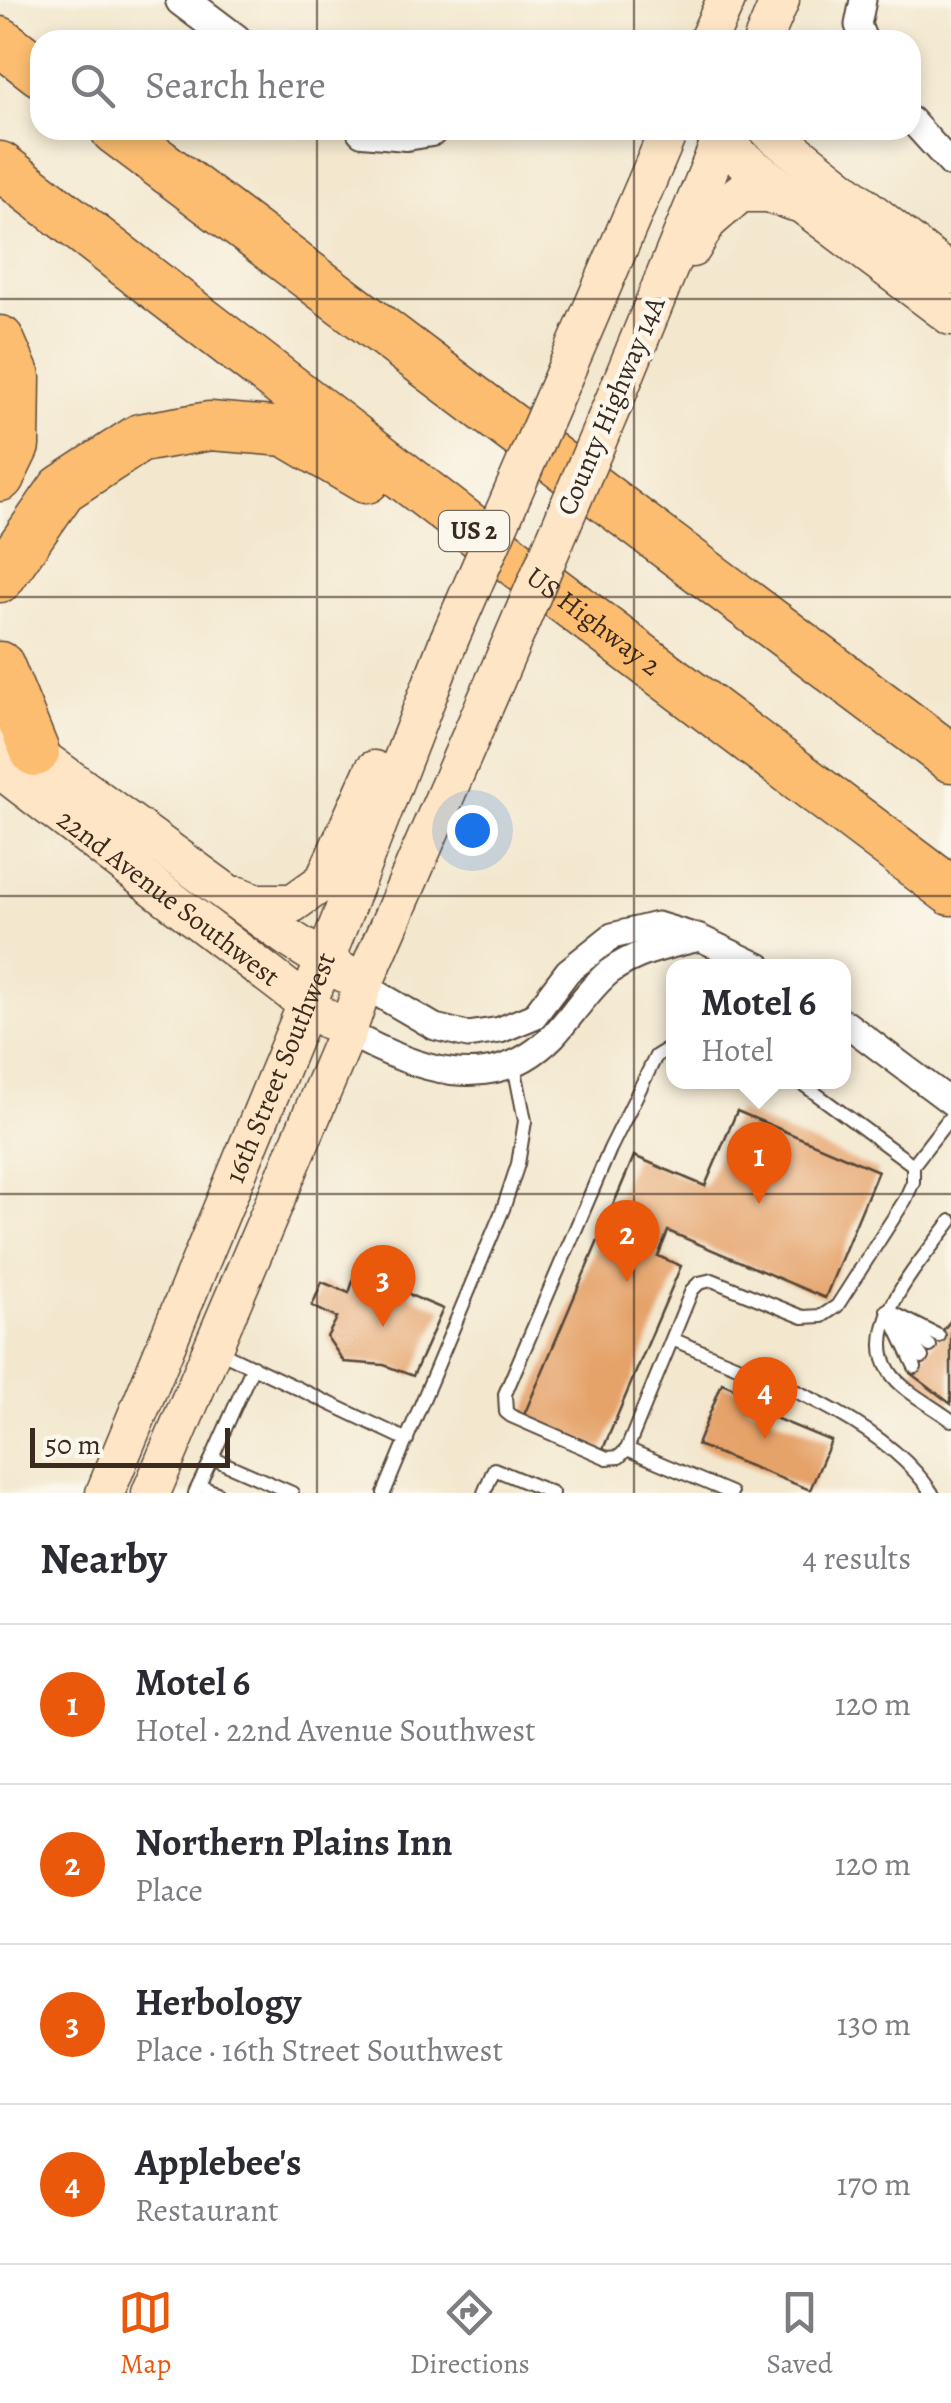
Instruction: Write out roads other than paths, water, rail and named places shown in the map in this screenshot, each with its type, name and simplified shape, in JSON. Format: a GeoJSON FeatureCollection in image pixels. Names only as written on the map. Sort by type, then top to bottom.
{"type":"FeatureCollection","features":[{"type":"Feature","properties":{"kind":"highway"},"geometry":{"type":"LineString","coordinates":[[0,40],[30,64]]}},
{"type":"Feature","properties":{"kind":"highway"},"geometry":{"type":"LineString","coordinates":[[128,140],[932,735],[951,758]]}},
{"type":"Feature","properties":{"kind":"highway","name":"US Highway 2"},"geometry":{"type":"LineString","coordinates":[[0,166],[951,892]]}},
{"type":"Feature","properties":{"kind":"highway"},"geometry":{"type":"LineString","coordinates":[[0,340],[16,377],[15,446],[0,477]]}},
{"type":"Feature","properties":{"kind":"highway"},"geometry":{"type":"LineString","coordinates":[[3,582],[62,489],[140,438],[210,426],[286,432],[524,569]]}},
{"type":"Feature","properties":{"kind":"highway"},"geometry":{"type":"LineString","coordinates":[[0,666],[12,750]]}},
{"type":"Feature","properties":{"kind":"main road"},"geometry":{"type":"LineString","coordinates":[[712,30],[726,0]]}},
{"type":"Feature","properties":{"kind":"main road"},"geometry":{"type":"LineString","coordinates":[[767,30],[780,0]]}},
{"type":"Feature","properties":{"kind":"main road","name":"County Highway 14A"},"geometry":{"type":"LineString","coordinates":[[448,640],[665,140]]}},
{"type":"Feature","properties":{"kind":"main road","name":"County Highway 14A"},"geometry":{"type":"LineString","coordinates":[[495,682],[647,323],[719,140]]}},
{"type":"Feature","properties":{"kind":"main road"},"geometry":{"type":"LineString","coordinates":[[728,140],[738,156],[951,316]]}},
{"type":"Feature","properties":{"kind":"main road"},"geometry":{"type":"LineString","coordinates":[[781,140],[951,275]]}},
{"type":"Feature","properties":{"kind":"main road"},"geometry":{"type":"LineString","coordinates":[[647,323],[707,222],[740,193],[768,193],[811,208]]}},
{"type":"Feature","properties":{"kind":"main road","name":"16th Street Southwest"},"geometry":{"type":"LineString","coordinates":[[105,1493],[325,960],[448,640]]}},
{"type":"Feature","properties":{"kind":"main road","name":"16th Street Southwest"},"geometry":{"type":"LineString","coordinates":[[151,1493],[495,682]]}},
{"type":"Feature","properties":{"kind":"main road"},"geometry":{"type":"LineString","coordinates":[[223,889],[256,904],[293,903],[324,881],[372,772],[420,714]]}},
{"type":"Feature","properties":{"kind":"main road","name":"22nd Avenue Southwest"},"geometry":{"type":"LineString","coordinates":[[12,750],[223,889],[287,938],[364,985]]}},
{"type":"Feature","properties":{"kind":"main road","name":"22nd Avenue Southwest"},"geometry":{"type":"LineString","coordinates":[[12,750],[143,876],[306,1007],[347,1032]]}},
{"type":"Feature","properties":{"kind":"street"},"geometry":{"type":"LineString","coordinates":[[182,0],[221,30]]}},
{"type":"Feature","properties":{"kind":"street"},"geometry":{"type":"LineString","coordinates":[[860,30],[862,0]]}},
{"type":"Feature","properties":{"kind":"street"},"geometry":{"type":"LineString","coordinates":[[921,131],[951,164]]}},
{"type":"Feature","properties":{"kind":"street","name":"22nd Avenue Southwest"},"geometry":{"type":"LineString","coordinates":[[364,985],[434,1028],[468,1035],[500,1030],[534,1016],[568,971],[612,936],[657,925],[700,938],[745,959]]}},
{"type":"Feature","properties":{"kind":"street"},"geometry":{"type":"LineString","coordinates":[[514,1066],[550,1039],[609,972],[652,949],[700,938]]}},
{"type":"Feature","properties":{"kind":"street"},"geometry":{"type":"LineString","coordinates":[[851,1027],[951,1102]]}},
{"type":"Feature","properties":{"kind":"street","name":"22nd Avenue Southwest"},"geometry":{"type":"LineString","coordinates":[[347,1032],[390,1055],[449,1072],[488,1072],[514,1066]]}},
{"type":"Feature","properties":{"kind":"lane"},"geometry":{"type":"LineString","coordinates":[[666,1050],[656,1056],[610,1148],[505,1394],[506,1412],[607,1458],[627,1450],[692,1290],[699,1283],[712,1280],[803,1317],[822,1316],[837,1306],[906,1200],[914,1182],[913,1164],[951,1116]]}},
{"type":"Feature","properties":{"kind":"lane"},"geometry":{"type":"LineString","coordinates":[[384,1493],[518,1164],[524,1121],[514,1066]]}},
{"type":"Feature","properties":{"kind":"lane"},"geometry":{"type":"LineString","coordinates":[[810,1089],[913,1164]]}},
{"type":"Feature","properties":{"kind":"lane"},"geometry":{"type":"LineString","coordinates":[[951,1221],[888,1310],[882,1346],[891,1375],[951,1420]]}},
{"type":"Feature","properties":{"kind":"lane"},"geometry":{"type":"LineString","coordinates":[[888,1310],[927,1351],[888,1310]]}},
{"type":"Feature","properties":{"kind":"lane"},"geometry":{"type":"LineString","coordinates":[[672,1339],[832,1408],[881,1442],[932,1493]]}},
{"type":"Feature","properties":{"kind":"lane"},"geometry":{"type":"LineString","coordinates":[[214,1349],[406,1440]]}},
{"type":"Feature","properties":{"kind":"lane"},"geometry":{"type":"LineString","coordinates":[[217,1493],[197,1489],[253,1366]]}},
{"type":"Feature","properties":{"kind":"lane"},"geometry":{"type":"LineString","coordinates":[[627,1450],[731,1493]]}},
{"type":"Feature","properties":{"kind":"lane"},"geometry":{"type":"LineString","coordinates":[[212,1458],[292,1493]]}},
{"type":"Feature","properties":{"kind":"lane"},"geometry":{"type":"LineString","coordinates":[[484,1493],[494,1470],[552,1493]]}},
{"type":"Feature","properties":{"kind":"place","name":"Motel 6"},"geometry":{"type":"Point","coordinates":[759,1204]}},
{"type":"Feature","properties":{"kind":"place","name":"Northern Plains Inn"},"geometry":{"type":"Point","coordinates":[627,1282]}},
{"type":"Feature","properties":{"kind":"place","name":"Herbology"},"geometry":{"type":"Point","coordinates":[383,1327]}},
{"type":"Feature","properties":{"kind":"place","name":"Applebee's"},"geometry":{"type":"Point","coordinates":[765,1439]}}]}
